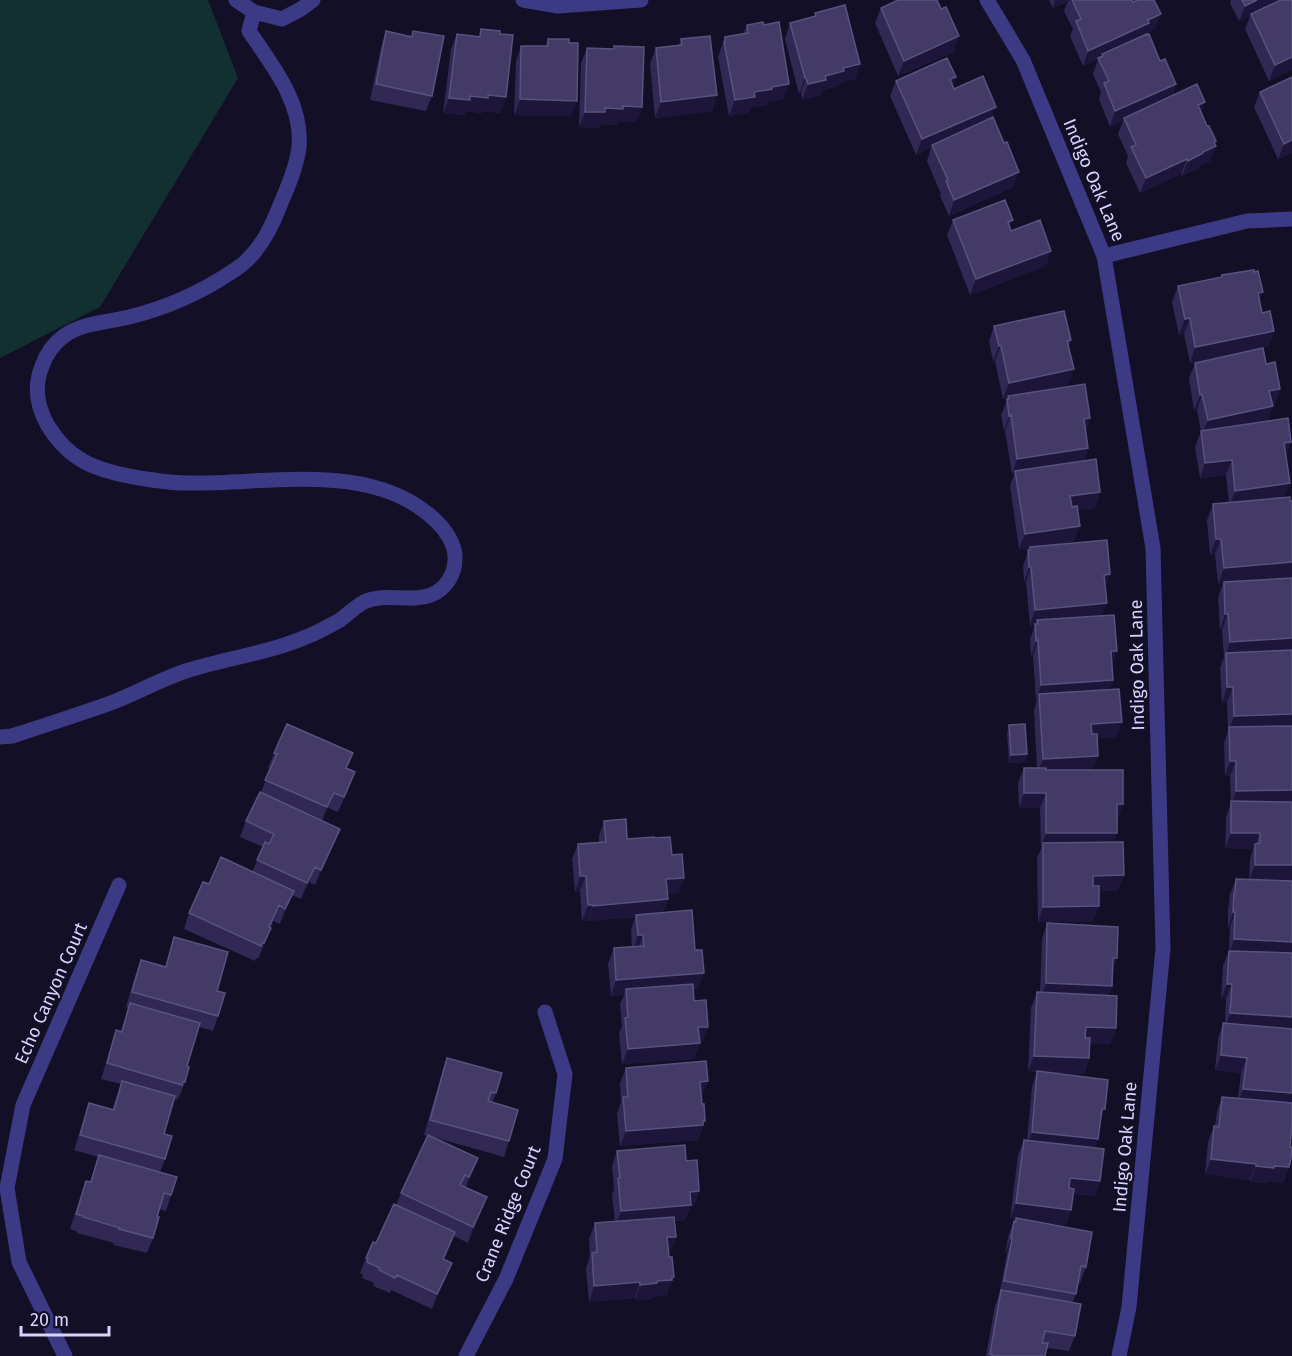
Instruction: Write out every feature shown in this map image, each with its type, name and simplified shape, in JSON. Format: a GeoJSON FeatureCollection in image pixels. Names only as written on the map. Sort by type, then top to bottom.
{"type":"FeatureCollection","features":[{"type":"Feature","properties":{"kind":"street"},"geometry":{"type":"LineString","coordinates":[[236,0],[254,12],[282,19],[313,0]]}},
{"type":"Feature","properties":{"kind":"street"},"geometry":{"type":"LineString","coordinates":[[523,0],[558,6],[641,0]]}},
{"type":"Feature","properties":{"kind":"street","name":"Indigo Oak Lane"},"geometry":{"type":"LineString","coordinates":[[987,0],[1023,60],[1104,256],[1153,548],[1163,948],[1129,1307],[1119,1356]]}},
{"type":"Feature","properties":{"kind":"street"},"geometry":{"type":"LineString","coordinates":[[0,738],[106,705],[187,670],[264,651],[305,638],[337,621],[365,602],[381,597],[415,598],[432,595],[444,587],[451,575],[455,561],[454,548],[440,524],[423,509],[400,496],[352,483],[319,479],[187,483],[154,480],[105,471],[82,461],[67,451],[53,434],[42,415],[37,384],[41,367],[50,350],[65,335],[82,327],[135,316],[200,291],[245,262],[264,240],[291,180],[299,147],[298,123],[292,103],[280,78],[249,31],[254,12]]}},
{"type":"Feature","properties":{"kind":"street"},"geometry":{"type":"LineString","coordinates":[[1104,256],[1247,221],[1292,219]]}},
{"type":"Feature","properties":{"kind":"street","name":"Echo Canyon Court"},"geometry":{"type":"LineString","coordinates":[[65,1356],[19,1262],[7,1188],[23,1105],[119,885]]}},
{"type":"Feature","properties":{"kind":"street","name":"Crane Ridge Court"},"geometry":{"type":"LineString","coordinates":[[466,1356],[506,1279],[555,1159],[565,1074],[545,1012]]}},
{"type":"Feature","properties":{"kind":"green space"},"geometry":{"type":"Polygon","coordinates":[[[0,0],[208,0],[238,78],[100,307],[0,358],[0,0]]]}},
{"type":"Feature","properties":{"kind":"building"},"geometry":{"type":"Polygon","coordinates":[[[898,0],[937,0],[941,9],[946,7],[959,36],[904,61],[881,8],[898,0]]]}},
{"type":"Feature","properties":{"kind":"building"},"geometry":{"type":"Polygon","coordinates":[[[1072,0],[1132,0],[1133,2],[1154,0],[1161,14],[1148,20],[1149,23],[1088,51],[1076,21],[1081,19],[1072,0]]]}},
{"type":"Feature","properties":{"kind":"building"},"geometry":{"type":"Polygon","coordinates":[[[1242,0],[1257,0],[1245,6],[1242,0]]]}},
{"type":"Feature","properties":{"kind":"building"},"geometry":{"type":"Polygon","coordinates":[[[1281,0],[1292,0],[1292,57],[1275,65],[1251,14],[1281,0]]]}},
{"type":"Feature","properties":{"kind":"building"},"geometry":{"type":"Polygon","coordinates":[[[845,5],[860,64],[825,76],[826,80],[808,84],[790,23],[845,5]]]}},
{"type":"Feature","properties":{"kind":"building"},"geometry":{"type":"Polygon","coordinates":[[[763,22],[764,25],[779,22],[789,84],[754,92],[755,97],[735,100],[725,37],[748,33],[747,25],[763,22]]]}},
{"type":"Feature","properties":{"kind":"building"},"geometry":{"type":"Polygon","coordinates":[[[481,29],[513,35],[506,97],[470,96],[470,100],[449,98],[457,34],[480,37],[481,29]]]}},
{"type":"Feature","properties":{"kind":"building"},"geometry":{"type":"Polygon","coordinates":[[[386,31],[412,37],[413,31],[444,36],[432,96],[376,84],[386,31]]]}},
{"type":"Feature","properties":{"kind":"building"},"geometry":{"type":"Polygon","coordinates":[[[1149,34],[1160,61],[1165,59],[1176,84],[1115,111],[1104,83],[1109,81],[1098,58],[1103,56],[1102,54],[1149,34]]]}},
{"type":"Feature","properties":{"kind":"building"},"geometry":{"type":"Polygon","coordinates":[[[710,36],[717,95],[661,102],[656,48],[682,45],[681,39],[710,36]]]}},
{"type":"Feature","properties":{"kind":"building"},"geometry":{"type":"Polygon","coordinates":[[[548,39],[569,39],[569,43],[578,43],[577,101],[520,99],[521,46],[548,46],[548,39]]]}},
{"type":"Feature","properties":{"kind":"building"},"geometry":{"type":"Polygon","coordinates":[[[614,46],[644,47],[642,107],[623,106],[623,109],[605,108],[605,112],[585,112],[587,48],[614,49],[614,46]]]}},
{"type":"Feature","properties":{"kind":"building"},"geometry":{"type":"Polygon","coordinates":[[[947,58],[956,77],[950,79],[954,89],[983,76],[996,107],[922,139],[896,81],[947,58]]]}},
{"type":"Feature","properties":{"kind":"building"},"geometry":{"type":"Polygon","coordinates":[[[1292,77],[1292,140],[1284,144],[1260,92],[1292,77]]]}},
{"type":"Feature","properties":{"kind":"building"},"geometry":{"type":"Polygon","coordinates":[[[1197,84],[1205,102],[1198,105],[1216,141],[1214,142],[1216,146],[1188,161],[1187,159],[1146,178],[1131,147],[1136,145],[1124,118],[1197,84]]]}},
{"type":"Feature","properties":{"kind":"building"},"geometry":{"type":"Polygon","coordinates":[[[993,117],[1004,143],[1007,142],[1019,172],[954,200],[946,181],[948,180],[932,145],[993,117]]]}},
{"type":"Feature","properties":{"kind":"building"},"geometry":{"type":"Polygon","coordinates":[[[1005,200],[1013,220],[1008,222],[1011,231],[1040,220],[1051,251],[976,279],[953,220],[1005,200]]]}},
{"type":"Feature","properties":{"kind":"building"},"geometry":{"type":"Polygon","coordinates":[[[1254,270],[1254,272],[1258,271],[1263,292],[1258,293],[1262,313],[1270,311],[1274,331],[1195,347],[1190,318],[1185,319],[1178,286],[1254,270]]]}},
{"type":"Feature","properties":{"kind":"building"},"geometry":{"type":"Polygon","coordinates":[[[1064,311],[1071,340],[1067,341],[1074,369],[1009,383],[994,326],[1064,311]]]}},
{"type":"Feature","properties":{"kind":"building"},"geometry":{"type":"Polygon","coordinates":[[[1263,348],[1266,364],[1275,362],[1280,389],[1269,391],[1273,406],[1208,420],[1202,394],[1200,395],[1195,363],[1263,348]]]}},
{"type":"Feature","properties":{"kind":"building"},"geometry":{"type":"Polygon","coordinates":[[[1085,384],[1090,418],[1084,419],[1088,448],[1017,459],[1011,415],[1009,416],[1008,396],[1085,384]]]}},
{"type":"Feature","properties":{"kind":"building"},"geometry":{"type":"Polygon","coordinates":[[[1288,418],[1291,442],[1284,443],[1290,483],[1235,491],[1232,460],[1205,463],[1201,431],[1288,418]]]}},
{"type":"Feature","properties":{"kind":"building"},"geometry":{"type":"Polygon","coordinates":[[[1096,459],[1100,492],[1070,496],[1072,507],[1077,506],[1080,526],[1025,534],[1015,471],[1096,459]]]}},
{"type":"Feature","properties":{"kind":"building"},"geometry":{"type":"Polygon","coordinates":[[[1290,497],[1292,501],[1292,562],[1224,568],[1221,539],[1216,539],[1213,504],[1290,497]]]}},
{"type":"Feature","properties":{"kind":"building"},"geometry":{"type":"Polygon","coordinates":[[[1107,540],[1110,574],[1104,575],[1107,603],[1035,610],[1031,567],[1029,567],[1028,550],[1030,547],[1107,540]]]}},
{"type":"Feature","properties":{"kind":"building"},"geometry":{"type":"Polygon","coordinates":[[[1292,578],[1292,638],[1230,642],[1228,614],[1225,614],[1224,582],[1292,578]]]}},
{"type":"Feature","properties":{"kind":"building"},"geometry":{"type":"Polygon","coordinates":[[[1114,615],[1117,651],[1111,651],[1113,680],[1041,685],[1038,640],[1036,641],[1035,624],[1038,624],[1037,620],[1114,615]]]}},
{"type":"Feature","properties":{"kind":"building"},"geometry":{"type":"Polygon","coordinates":[[[1292,650],[1292,714],[1234,716],[1233,687],[1227,687],[1226,653],[1292,650]]]}},
{"type":"Feature","properties":{"kind":"building"},"geometry":{"type":"Polygon","coordinates":[[[1119,689],[1122,722],[1091,724],[1092,734],[1097,734],[1098,756],[1043,759],[1039,694],[1119,689]]]}},
{"type":"Feature","properties":{"kind":"building"},"geometry":{"type":"Polygon","coordinates":[[[287,724],[353,753],[346,768],[355,772],[344,797],[334,793],[327,807],[265,780],[287,724]]]}},
{"type":"Feature","properties":{"kind":"building"},"geometry":{"type":"Polygon","coordinates":[[[1025,724],[1027,754],[1011,755],[1009,725],[1025,724]]]}},
{"type":"Feature","properties":{"kind":"building"},"geometry":{"type":"Polygon","coordinates":[[[1292,726],[1292,790],[1236,791],[1236,761],[1230,761],[1229,727],[1292,726]]]}},
{"type":"Feature","properties":{"kind":"building"},"geometry":{"type":"Polygon","coordinates":[[[1024,768],[1123,770],[1123,804],[1117,804],[1117,833],[1046,833],[1046,793],[1024,793],[1024,768]]]}},
{"type":"Feature","properties":{"kind":"building"},"geometry":{"type":"Polygon","coordinates":[[[260,792],[340,829],[321,870],[315,867],[307,883],[257,860],[265,842],[269,844],[274,834],[246,821],[260,792]]]}},
{"type":"Feature","properties":{"kind":"building"},"geometry":{"type":"Polygon","coordinates":[[[1231,801],[1292,802],[1292,865],[1255,865],[1255,844],[1260,843],[1260,833],[1231,833],[1231,801]]]}},
{"type":"Feature","properties":{"kind":"building"},"geometry":{"type":"Polygon","coordinates":[[[626,819],[627,839],[670,837],[672,855],[682,854],[684,878],[666,879],[668,899],[588,905],[586,876],[580,876],[578,844],[606,842],[604,821],[626,819]]]}},
{"type":"Feature","properties":{"kind":"building"},"geometry":{"type":"Polygon","coordinates":[[[1123,842],[1124,875],[1093,876],[1093,886],[1099,886],[1099,906],[1043,907],[1043,843],[1123,842]]]}},
{"type":"Feature","properties":{"kind":"building"},"geometry":{"type":"Polygon","coordinates":[[[221,857],[294,891],[285,909],[279,905],[269,927],[271,928],[261,946],[189,913],[203,882],[209,884],[221,857]]]}},
{"type":"Feature","properties":{"kind":"building"},"geometry":{"type":"Polygon","coordinates":[[[1236,879],[1292,881],[1292,942],[1234,939],[1235,912],[1233,912],[1236,879]]]}},
{"type":"Feature","properties":{"kind":"building"},"geometry":{"type":"Polygon","coordinates":[[[692,910],[695,950],[702,950],[704,973],[616,980],[614,948],[644,946],[643,935],[638,935],[636,915],[692,910]]]}},
{"type":"Feature","properties":{"kind":"building"},"geometry":{"type":"Polygon","coordinates":[[[1047,923],[1118,927],[1117,958],[1113,958],[1112,986],[1046,983],[1047,923]]]}},
{"type":"Feature","properties":{"kind":"building"},"geometry":{"type":"Polygon","coordinates":[[[174,937],[228,952],[217,991],[225,993],[218,1016],[132,992],[141,960],[166,967],[174,937]]]}},
{"type":"Feature","properties":{"kind":"building"},"geometry":{"type":"Polygon","coordinates":[[[1229,951],[1292,953],[1292,1017],[1230,1013],[1232,984],[1227,984],[1229,951]]]}},
{"type":"Feature","properties":{"kind":"building"},"geometry":{"type":"Polygon","coordinates":[[[693,984],[694,1001],[706,1000],[708,1027],[698,1027],[700,1043],[628,1049],[625,1018],[628,1017],[626,989],[693,984]]]}},
{"type":"Feature","properties":{"kind":"building"},"geometry":{"type":"Polygon","coordinates":[[[1037,992],[1117,996],[1116,1028],[1086,1027],[1085,1038],[1090,1038],[1089,1058],[1034,1056],[1037,992]]]}},
{"type":"Feature","properties":{"kind":"building"},"geometry":{"type":"Polygon","coordinates":[[[130,1003],[200,1023],[187,1066],[189,1067],[185,1082],[182,1085],[107,1063],[116,1030],[122,1032],[130,1003]]]}},
{"type":"Feature","properties":{"kind":"building"},"geometry":{"type":"Polygon","coordinates":[[[1223,1023],[1292,1029],[1292,1093],[1243,1089],[1247,1058],[1221,1055],[1223,1023]]]}},
{"type":"Feature","properties":{"kind":"building"},"geometry":{"type":"Polygon","coordinates":[[[447,1058],[502,1073],[496,1093],[491,1092],[488,1101],[518,1110],[509,1141],[430,1120],[447,1058]]]}},
{"type":"Feature","properties":{"kind":"building"},"geometry":{"type":"Polygon","coordinates":[[[706,1061],[708,1081],[700,1082],[702,1104],[704,1104],[705,1121],[703,1125],[626,1131],[623,1097],[628,1097],[626,1068],[706,1061]]]}},
{"type":"Feature","properties":{"kind":"building"},"geometry":{"type":"Polygon","coordinates":[[[1037,1071],[1108,1080],[1105,1109],[1102,1109],[1098,1139],[1032,1132],[1037,1071]]]}},
{"type":"Feature","properties":{"kind":"building"},"geometry":{"type":"Polygon","coordinates":[[[122,1081],[175,1096],[164,1134],[172,1136],[165,1159],[80,1135],[89,1103],[114,1110],[122,1081]]]}},
{"type":"Feature","properties":{"kind":"building"},"geometry":{"type":"Polygon","coordinates":[[[1222,1097],[1292,1103],[1290,1147],[1292,1149],[1289,1167],[1274,1166],[1274,1168],[1211,1159],[1214,1126],[1219,1127],[1222,1097]]]}},
{"type":"Feature","properties":{"kind":"building"},"geometry":{"type":"Polygon","coordinates":[[[428,1135],[478,1158],[469,1177],[465,1175],[460,1185],[487,1197],[473,1227],[401,1193],[428,1135]]]}},
{"type":"Feature","properties":{"kind":"building"},"geometry":{"type":"Polygon","coordinates":[[[1024,1140],[1104,1149],[1100,1181],[1070,1178],[1069,1188],[1074,1189],[1071,1210],[1016,1203],[1024,1140]]]}},
{"type":"Feature","properties":{"kind":"building"},"geometry":{"type":"Polygon","coordinates":[[[685,1145],[686,1161],[697,1160],[699,1191],[690,1192],[691,1205],[621,1211],[617,1151],[685,1145]]]}},
{"type":"Feature","properties":{"kind":"building"},"geometry":{"type":"Polygon","coordinates":[[[99,1155],[177,1177],[171,1195],[164,1193],[153,1238],[76,1214],[86,1181],[91,1182],[99,1155]]]}},
{"type":"Feature","properties":{"kind":"building"},"geometry":{"type":"Polygon","coordinates":[[[394,1204],[455,1232],[443,1259],[452,1263],[437,1294],[397,1275],[395,1278],[367,1262],[366,1258],[373,1242],[376,1243],[394,1204]]]}},
{"type":"Feature","properties":{"kind":"building"},"geometry":{"type":"Polygon","coordinates":[[[674,1217],[676,1237],[667,1237],[669,1257],[672,1257],[674,1277],[672,1280],[640,1285],[640,1282],[594,1286],[592,1253],[597,1252],[595,1223],[674,1217]]]}},
{"type":"Feature","properties":{"kind":"building"},"geometry":{"type":"Polygon","coordinates":[[[1016,1218],[1092,1232],[1086,1267],[1081,1266],[1076,1294],[1004,1281],[1016,1218]]]}},
{"type":"Feature","properties":{"kind":"building"},"geometry":{"type":"Polygon","coordinates":[[[1001,1290],[1081,1304],[1075,1336],[1045,1331],[1042,1343],[1048,1343],[1045,1356],[992,1356],[990,1354],[1001,1290]]]}}]}
